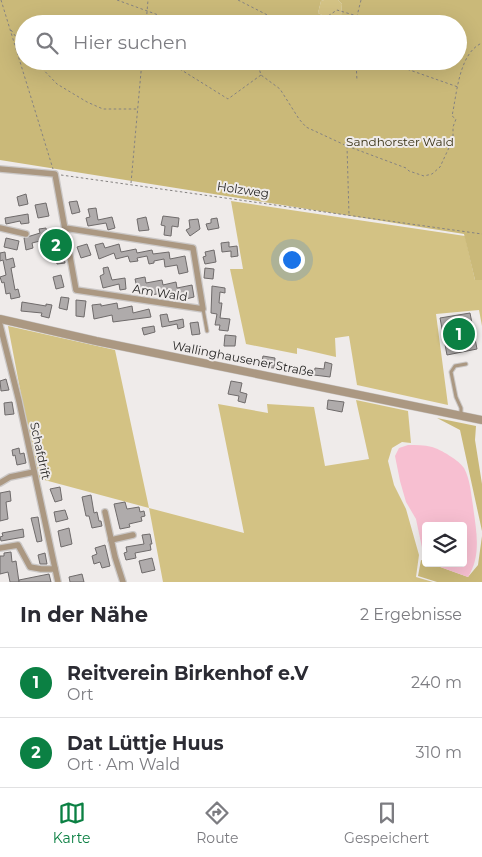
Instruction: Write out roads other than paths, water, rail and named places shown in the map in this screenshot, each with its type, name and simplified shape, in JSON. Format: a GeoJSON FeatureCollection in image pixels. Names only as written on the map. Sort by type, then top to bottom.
{"type":"FeatureCollection","features":[{"type":"Feature","properties":{"kind":"street","name":"Am Wald"},"geometry":{"type":"LineString","coordinates":[[0,169],[55,174],[76,290],[203,309],[193,248],[65,228]]}},
{"type":"Feature","properties":{"kind":"street"},"geometry":{"type":"LineString","coordinates":[[0,228],[26,234]]}},
{"type":"Feature","properties":{"kind":"street","name":"Wallinghausener Straße"},"geometry":{"type":"LineString","coordinates":[[0,319],[96,341],[482,420]]}},
{"type":"Feature","properties":{"kind":"street","name":"Schafdrift"},"geometry":{"type":"LineString","coordinates":[[0,325],[58,582]]}},
{"type":"Feature","properties":{"kind":"street"},"geometry":{"type":"LineString","coordinates":[[0,483],[10,476],[34,472]]}},
{"type":"Feature","properties":{"kind":"street"},"geometry":{"type":"LineString","coordinates":[[105,512],[123,582]]}},
{"type":"Feature","properties":{"kind":"street"},"geometry":{"type":"LineString","coordinates":[[111,540],[133,535]]}},
{"type":"Feature","properties":{"kind":"street"},"geometry":{"type":"LineString","coordinates":[[0,548],[18,546],[30,567],[54,568]]}},
{"type":"Feature","properties":{"kind":"lane"},"geometry":{"type":"LineString","coordinates":[[203,309],[207,331]]}},
{"type":"Feature","properties":{"kind":"lane"},"geometry":{"type":"LineString","coordinates":[[461,416],[462,410],[456,398],[451,372],[455,366],[466,364]]}},
{"type":"Feature","properties":{"kind":"place","name":"Dat Lüttje Huus"},"geometry":{"type":"Point","coordinates":[56,245]}},
{"type":"Feature","properties":{"kind":"place","name":"Reitverein Birkenhof e.V"},"geometry":{"type":"Point","coordinates":[459,334]}},
{"type":"Feature","properties":{"kind":"park label","name":"Sandhorster Wald"},"geometry":{"type":"Point","coordinates":[400,142]}}]}
